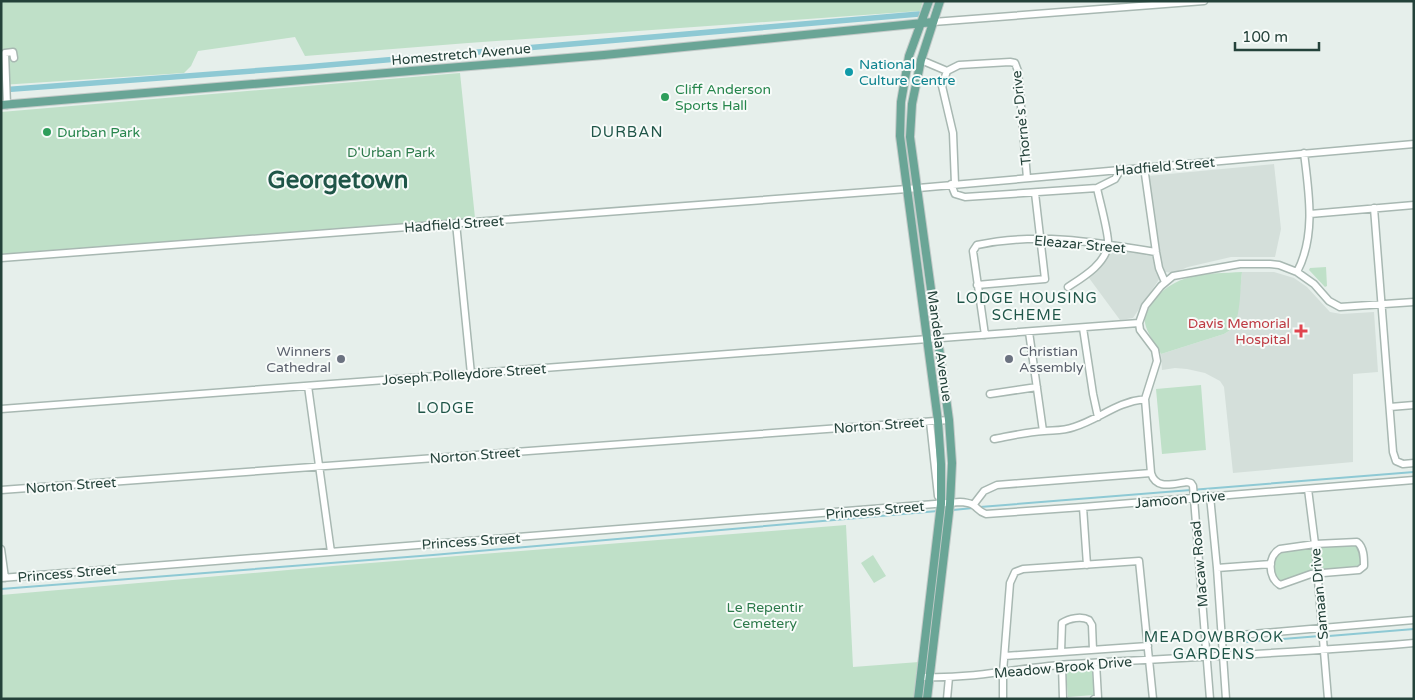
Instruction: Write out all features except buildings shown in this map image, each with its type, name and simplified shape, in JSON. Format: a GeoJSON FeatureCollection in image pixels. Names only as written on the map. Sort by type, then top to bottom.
{"type":"FeatureCollection","features":[{"type":"Feature","properties":{"kind":"main road","name":"Mandela Avenue"},"geometry":{"type":"LineString","coordinates":[[927,699],[925,677],[940,507],[941,464],[934,421],[926,340],[900,136],[901,102],[909,56],[929,1]]}},
{"type":"Feature","properties":{"kind":"main road","name":"Mandela Avenue"},"geometry":{"type":"LineString","coordinates":[[918,699],[925,677],[949,508],[952,464],[949,420],[910,137],[912,104],[921,60],[940,1]]}},
{"type":"Feature","properties":{"kind":"main road","name":"Homestretch Avenue"},"geometry":{"type":"LineString","coordinates":[[4,105],[604,55],[933,22]]}},
{"type":"Feature","properties":{"kind":"street"},"geometry":{"type":"LineString","coordinates":[[933,22],[1204,1]]}},
{"type":"Feature","properties":{"kind":"street"},"geometry":{"type":"LineString","coordinates":[[4,105],[7,94],[5,53],[13,52],[14,58]]}},
{"type":"Feature","properties":{"kind":"street"},"geometry":{"type":"LineString","coordinates":[[921,60],[946,70],[942,86],[953,133],[953,184],[955,194],[965,197],[1097,188],[1115,180],[1121,169]]}},
{"type":"Feature","properties":{"kind":"street","name":"Thorne's Drive"},"geometry":{"type":"LineString","coordinates":[[946,70],[959,64],[1010,62],[1015,64],[1018,70],[1028,178]]}},
{"type":"Feature","properties":{"kind":"street","name":"Hadfield Street"},"geometry":{"type":"LineString","coordinates":[[1,258],[907,189],[1414,144]]}},
{"type":"Feature","properties":{"kind":"street"},"geometry":{"type":"LineString","coordinates":[[1297,272],[1306,251],[1310,214],[1304,153]]}},
{"type":"Feature","properties":{"kind":"street"},"geometry":{"type":"LineString","coordinates":[[1144,167],[1156,252],[1159,268],[1165,282]]}},
{"type":"Feature","properties":{"kind":"street"},"geometry":{"type":"LineString","coordinates":[[1068,287],[1097,265],[1104,256],[1108,244],[1097,188]]}},
{"type":"Feature","properties":{"kind":"street"},"geometry":{"type":"LineString","coordinates":[[977,285],[1045,279],[1035,192]]}},
{"type":"Feature","properties":{"kind":"street"},"geometry":{"type":"LineString","coordinates":[[1310,214],[1414,204]]}},
{"type":"Feature","properties":{"kind":"street"},"geometry":{"type":"LineString","coordinates":[[1374,208],[1383,304],[1393,452],[1396,461],[1403,464],[1414,463]]}},
{"type":"Feature","properties":{"kind":"street"},"geometry":{"type":"LineString","coordinates":[[456,223],[471,374]]}},
{"type":"Feature","properties":{"kind":"street","name":"Eleazar Street"},"geometry":{"type":"LineString","coordinates":[[985,335],[973,251],[976,246],[1040,238],[1108,244],[1156,252]]}},
{"type":"Feature","properties":{"kind":"street"},"geometry":{"type":"LineString","coordinates":[[1194,492],[1191,483],[1187,482],[1158,484],[1153,480],[1151,473],[1145,399],[1157,361],[1154,350],[1140,330],[1139,323],[1145,306],[1165,282],[1172,276],[1240,264],[1279,265],[1297,272],[1314,284],[1329,301],[1340,307],[1414,302]]}},
{"type":"Feature","properties":{"kind":"street"},"geometry":{"type":"LineString","coordinates":[[937,339],[1139,323]]}},
{"type":"Feature","properties":{"kind":"street"},"geometry":{"type":"LineString","coordinates":[[1083,328],[1098,417]]}},
{"type":"Feature","properties":{"kind":"street"},"geometry":{"type":"LineString","coordinates":[[1029,332],[1043,431]]}},
{"type":"Feature","properties":{"kind":"street","name":"Joseph Polleydore Street"},"geometry":{"type":"LineString","coordinates":[[1,409],[937,339]]}},
{"type":"Feature","properties":{"kind":"street"},"geometry":{"type":"LineString","coordinates":[[308,386],[331,552]]}},
{"type":"Feature","properties":{"kind":"street"},"geometry":{"type":"LineString","coordinates":[[990,394],[1037,387]]}},
{"type":"Feature","properties":{"kind":"street"},"geometry":{"type":"LineString","coordinates":[[994,439],[1043,431],[1056,432],[1067,430],[1098,417],[1125,402],[1145,399]]}},
{"type":"Feature","properties":{"kind":"street"},"geometry":{"type":"LineString","coordinates":[[1390,407],[1414,405]]}},
{"type":"Feature","properties":{"kind":"street","name":"Norton Street"},"geometry":{"type":"LineString","coordinates":[[1,490],[949,420]]}},
{"type":"Feature","properties":{"kind":"street"},"geometry":{"type":"LineString","coordinates":[[949,508],[960,502],[975,505],[984,491],[997,486],[1151,473]]}},
{"type":"Feature","properties":{"kind":"street","name":"Jamoon Drive"},"geometry":{"type":"LineString","coordinates":[[975,505],[982,513],[1083,507],[1194,492],[1210,496],[1414,480]]}},
{"type":"Feature","properties":{"kind":"street","name":"Samaan Drive"},"geometry":{"type":"LineString","coordinates":[[1308,489],[1315,544],[1328,699]]}},
{"type":"Feature","properties":{"kind":"street","name":"Macaw Road"},"geometry":{"type":"LineString","coordinates":[[1194,492],[1210,699]]}},
{"type":"Feature","properties":{"kind":"street"},"geometry":{"type":"LineString","coordinates":[[1210,496],[1226,699]]}},
{"type":"Feature","properties":{"kind":"street","name":"Princess Street"},"geometry":{"type":"LineString","coordinates":[[3,578],[331,552],[940,507],[949,508]]}},
{"type":"Feature","properties":{"kind":"street"},"geometry":{"type":"LineString","coordinates":[[1083,507],[1087,565]]}},
{"type":"Feature","properties":{"kind":"street"},"geometry":{"type":"LineString","coordinates":[[1357,542],[1362,548],[1364,566],[1359,570],[1317,574],[1280,585],[1276,583],[1270,564],[1275,552],[1280,549],[1315,544],[1357,542]]}},
{"type":"Feature","properties":{"kind":"street"},"geometry":{"type":"LineString","coordinates":[[1,549],[3,578]]}},
{"type":"Feature","properties":{"kind":"street"},"geometry":{"type":"LineString","coordinates":[[1003,699],[1010,583],[1017,570],[1139,561],[1153,699]]}},
{"type":"Feature","properties":{"kind":"street"},"geometry":{"type":"LineString","coordinates":[[1217,568],[1270,564]]}},
{"type":"Feature","properties":{"kind":"street"},"geometry":{"type":"LineString","coordinates":[[1061,652],[1062,623],[1070,619],[1085,618],[1092,625],[1093,650]]}},
{"type":"Feature","properties":{"kind":"street"},"geometry":{"type":"LineString","coordinates":[[1205,638],[1414,620]]}},
{"type":"Feature","properties":{"kind":"street","name":"Meadow Brook Drive"},"geometry":{"type":"LineString","coordinates":[[925,677],[949,677],[1062,665],[1324,651],[1414,643]]}},
{"type":"Feature","properties":{"kind":"street"},"geometry":{"type":"LineString","coordinates":[[1005,656],[1148,646]]}},
{"type":"Feature","properties":{"kind":"street"},"geometry":{"type":"LineString","coordinates":[[1094,699],[1098,698],[1096,663]]}},
{"type":"Feature","properties":{"kind":"street"},"geometry":{"type":"LineString","coordinates":[[1062,665],[1063,699]]}},
{"type":"Feature","properties":{"kind":"street"},"geometry":{"type":"LineString","coordinates":[[947,699],[949,677]]}},
{"type":"Feature","properties":{"kind":"shaded area"},"geometry":{"type":"Polygon","coordinates":[[[1274,164],[1281,229],[1275,257],[1231,257],[1188,267],[1173,273],[1165,272],[1161,261],[1148,176],[1274,164]]]}},
{"type":"Feature","properties":{"kind":"shaded area"},"geometry":{"type":"Polygon","coordinates":[[[1111,249],[1152,255],[1160,278],[1133,318],[1120,320],[1089,278],[1109,255],[1111,249]]]}},
{"type":"Feature","properties":{"kind":"shaded area"},"geometry":{"type":"Polygon","coordinates":[[[1242,272],[1274,272],[1294,278],[1307,287],[1330,312],[1341,314],[1374,312],[1378,372],[1353,374],[1353,462],[1233,473],[1224,387],[1220,381],[1205,373],[1187,369],[1162,370],[1161,354],[1224,334],[1232,329],[1238,309],[1242,272]]]}},
{"type":"Feature","properties":{"kind":"green space"},"geometry":{"type":"Polygon","coordinates":[[[1,1],[923,1],[920,11],[305,56],[295,37],[198,51],[191,66],[184,73],[1,85],[1,1]]]}},
{"type":"Feature","properties":{"kind":"green space","name":"D'Urban Park"},"geometry":{"type":"Polygon","coordinates":[[[460,73],[475,218],[1,254],[1,112],[460,73]]]}},
{"type":"Feature","properties":{"kind":"green space"},"geometry":{"type":"Polygon","coordinates":[[[1326,267],[1327,286],[1325,287],[1309,270],[1310,268],[1326,267]]]}},
{"type":"Feature","properties":{"kind":"green space"},"geometry":{"type":"Polygon","coordinates":[[[1242,272],[1238,316],[1232,328],[1224,334],[1161,354],[1146,327],[1145,321],[1151,305],[1160,294],[1169,286],[1191,277],[1216,273],[1242,272]]]}},
{"type":"Feature","properties":{"kind":"green space"},"geometry":{"type":"Polygon","coordinates":[[[1201,385],[1206,450],[1162,454],[1156,389],[1201,385]]]}},
{"type":"Feature","properties":{"kind":"green space","name":"Le Repentir Cemetery"},"geometry":{"type":"Polygon","coordinates":[[[846,525],[853,667],[919,662],[915,699],[1,699],[1,595],[846,525]]]}},
{"type":"Feature","properties":{"kind":"green space"},"geometry":{"type":"Polygon","coordinates":[[[1356,544],[1362,556],[1361,567],[1319,572],[1317,546],[1356,544]]]}},
{"type":"Feature","properties":{"kind":"green space"},"geometry":{"type":"Polygon","coordinates":[[[1313,546],[1315,572],[1281,582],[1274,576],[1273,559],[1278,552],[1313,546]]]}},
{"type":"Feature","properties":{"kind":"green space"},"geometry":{"type":"Polygon","coordinates":[[[873,555],[886,576],[874,583],[861,563],[873,555]]]}},
{"type":"Feature","properties":{"kind":"green space"},"geometry":{"type":"Polygon","coordinates":[[[1092,669],[1094,695],[1068,697],[1066,672],[1092,669]]]}},
{"type":"Feature","properties":{"kind":"waterway"},"geometry":{"type":"LineString","coordinates":[[1,90],[305,67],[919,14]]}},
{"type":"Feature","properties":{"kind":"waterway"},"geometry":{"type":"LineString","coordinates":[[980,507],[1414,472]]}},
{"type":"Feature","properties":{"kind":"waterway"},"geometry":{"type":"LineString","coordinates":[[953,510],[973,508]]}},
{"type":"Feature","properties":{"kind":"waterway"},"geometry":{"type":"LineString","coordinates":[[1,589],[433,555],[938,511]]}},
{"type":"Feature","properties":{"kind":"waterway"},"geometry":{"type":"LineString","coordinates":[[1329,636],[1414,629]]}},
{"type":"Feature","properties":{"kind":"waterway"},"geometry":{"type":"LineString","coordinates":[[1244,642],[1320,636]]}},
{"type":"Feature","properties":{"kind":"place","name":"National Culture Centre"},"geometry":{"type":"Point","coordinates":[849,72]}},
{"type":"Feature","properties":{"kind":"place","name":"Cliff Anderson Sports Hall"},"geometry":{"type":"Point","coordinates":[665,97]}},
{"type":"Feature","properties":{"kind":"place","name":"Durban Park"},"geometry":{"type":"Point","coordinates":[47,132]}},
{"type":"Feature","properties":{"kind":"place","name":"Davis Memorial Hospital"},"geometry":{"type":"Point","coordinates":[1301,331]}},
{"type":"Feature","properties":{"kind":"place","name":"Winners Cathedral"},"geometry":{"type":"Point","coordinates":[341,359]}},
{"type":"Feature","properties":{"kind":"place","name":"Christian Assembly"},"geometry":{"type":"Point","coordinates":[1009,359]}},
{"type":"Feature","properties":{"kind":"district","name":"DURBAN"},"geometry":{"type":"Point","coordinates":[627,132]}},
{"type":"Feature","properties":{"kind":"district","name":"Georgetown"},"geometry":{"type":"Point","coordinates":[338,180]}},
{"type":"Feature","properties":{"kind":"district","name":"LODGE HOUSING SCHEME"},"geometry":{"type":"Point","coordinates":[1027,306]}},
{"type":"Feature","properties":{"kind":"district","name":"LODGE"},"geometry":{"type":"Point","coordinates":[446,408]}},
{"type":"Feature","properties":{"kind":"district","name":"MEADOWBROOK GARDENS"},"geometry":{"type":"Point","coordinates":[1214,646]}}]}
